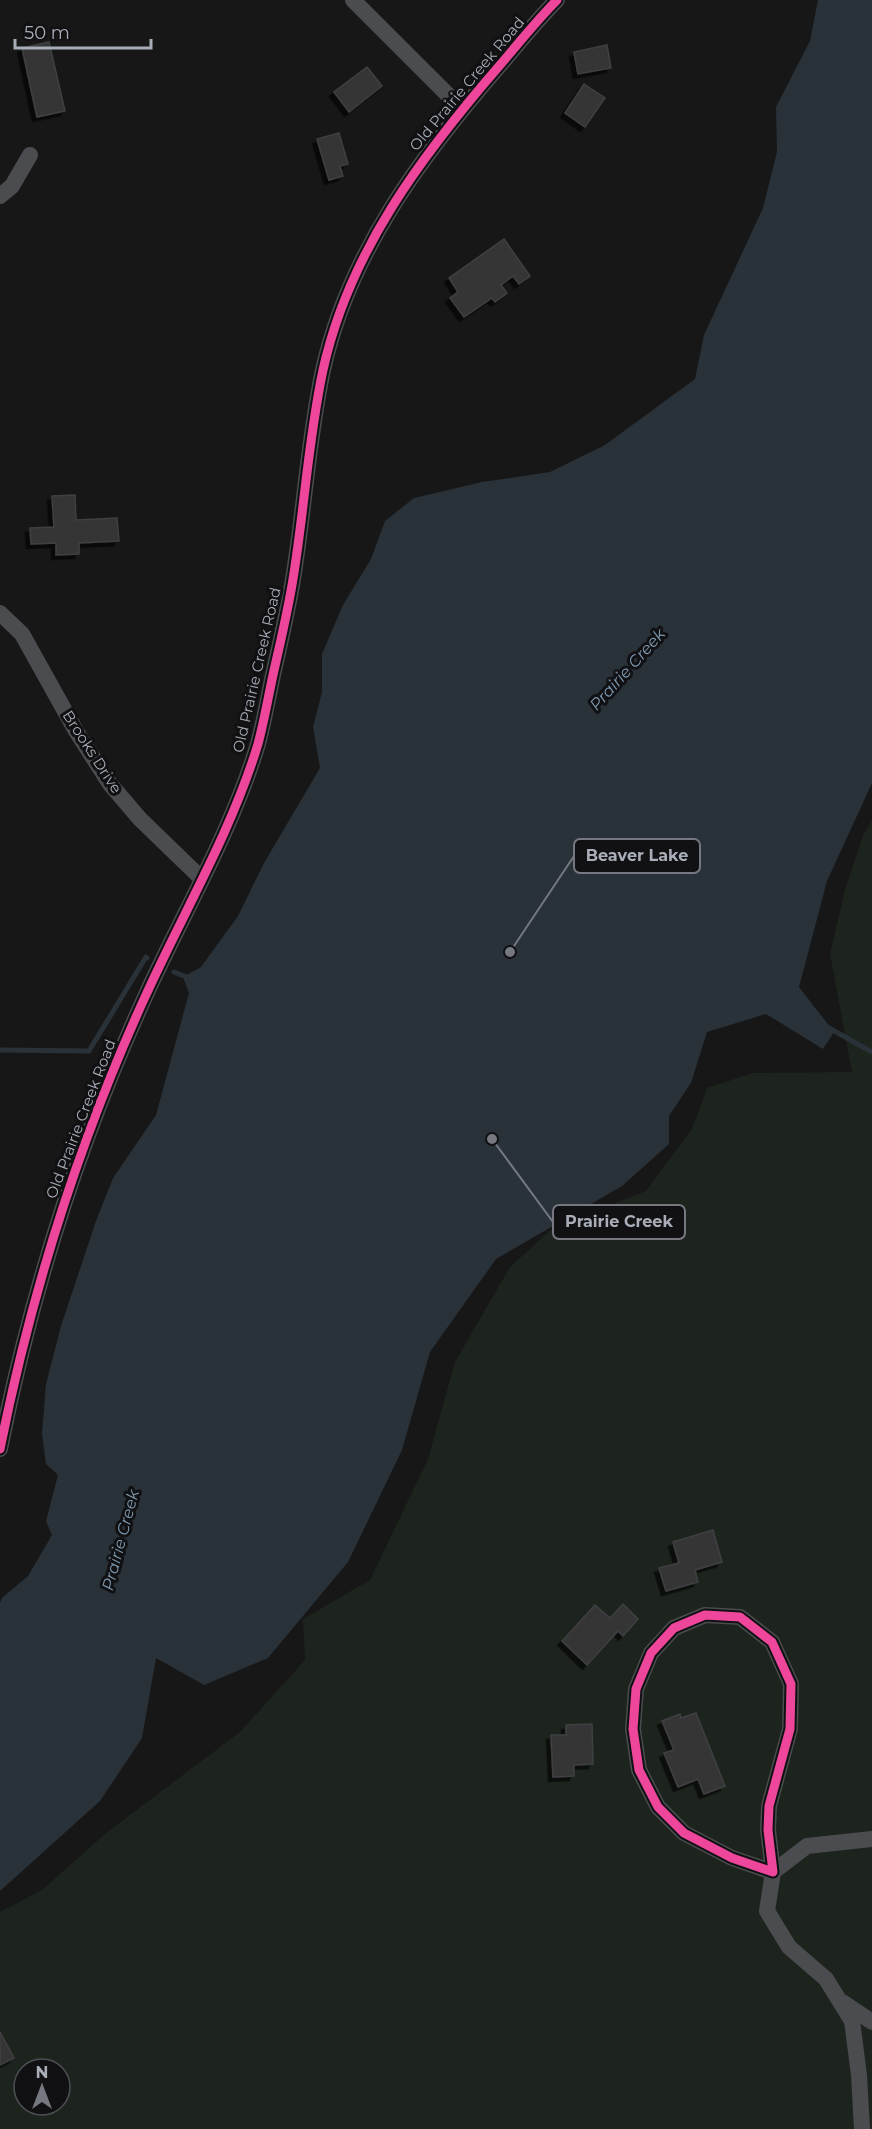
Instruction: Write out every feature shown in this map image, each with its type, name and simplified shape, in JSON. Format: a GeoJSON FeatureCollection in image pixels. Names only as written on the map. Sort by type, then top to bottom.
{"type":"FeatureCollection","features":[{"type":"Feature","properties":{"kind":"street"},"geometry":{"type":"LineString","coordinates":[[352,0],[462,109]]}},
{"type":"Feature","properties":{"kind":"street","name":"Old Prairie Creek Road"},"geometry":{"type":"LineString","coordinates":[[0,1449],[47,1256],[75,1170],[144,999],[225,832],[258,744],[296,566],[314,417],[323,367],[353,278],[374,233],[403,192],[424,156],[557,0]]}},
{"type":"Feature","properties":{"kind":"street"},"geometry":{"type":"LineString","coordinates":[[0,196],[12,186],[30,155]]}},
{"type":"Feature","properties":{"kind":"street","name":"Brooks Drive"},"geometry":{"type":"LineString","coordinates":[[0,613],[22,634],[76,731],[110,783],[140,819],[202,879]]}},
{"type":"Feature","properties":{"kind":"street"},"geometry":{"type":"LineString","coordinates":[[773,1872],[713,1849],[684,1833],[658,1807],[639,1770],[633,1729],[636,1689],[651,1653],[674,1628],[705,1615],[740,1617],[772,1642],[791,1684],[790,1729],[769,1806],[768,1830],[773,1872],[767,1911],[789,1947],[826,1979],[852,2021],[859,2075],[862,2129]]}},
{"type":"Feature","properties":{"kind":"street"},"geometry":{"type":"LineString","coordinates":[[773,1872],[807,1846],[872,1839]]}},
{"type":"Feature","properties":{"kind":"street"},"geometry":{"type":"LineString","coordinates":[[839,1999],[872,2022]]}},
{"type":"Feature","properties":{"kind":"shaded area"},"geometry":{"type":"Polygon","coordinates":[[[872,820],[872,2129],[0,2129],[0,1912],[42,1890],[106,1833],[240,1732],[305,1660],[303,1619],[370,1580],[428,1459],[455,1362],[510,1267],[553,1228],[646,1191],[692,1129],[707,1088],[753,1073],[852,1072],[830,954],[845,890],[863,836],[872,820]]]}},
{"type":"Feature","properties":{"kind":"water"},"geometry":{"type":"Polygon","coordinates":[[[818,0],[872,0],[872,783],[827,881],[799,987],[834,1032],[823,1049],[766,1014],[707,1032],[691,1083],[669,1116],[669,1144],[622,1186],[496,1259],[430,1352],[402,1450],[348,1562],[268,1658],[204,1685],[156,1658],[142,1738],[100,1801],[0,1891],[0,1603],[2,1598],[28,1576],[52,1535],[46,1521],[58,1475],[46,1464],[42,1434],[46,1384],[61,1326],[113,1178],[156,1115],[189,993],[183,977],[201,967],[238,916],[264,863],[320,768],[313,727],[322,692],[322,654],[343,605],[371,559],[385,521],[414,498],[482,482],[550,472],[605,445],[695,379],[704,335],[763,208],[777,152],[776,107],[810,41],[818,0]]]}},
{"type":"Feature","properties":{"kind":"building"},"geometry":{"type":"Polygon","coordinates":[[[49,42],[65,111],[37,117],[22,48],[49,42]]]}},
{"type":"Feature","properties":{"kind":"building"},"geometry":{"type":"Polygon","coordinates":[[[607,45],[611,68],[578,74],[574,52],[607,45]]]}},
{"type":"Feature","properties":{"kind":"building"},"geometry":{"type":"Polygon","coordinates":[[[367,67],[382,86],[349,112],[334,92],[367,67]]]}},
{"type":"Feature","properties":{"kind":"building"},"geometry":{"type":"Polygon","coordinates":[[[584,84],[605,98],[585,127],[565,113],[584,84]]]}},
{"type":"Feature","properties":{"kind":"building"},"geometry":{"type":"Polygon","coordinates":[[[339,133],[348,164],[340,166],[343,176],[329,180],[317,139],[339,133]]]}},
{"type":"Feature","properties":{"kind":"building"},"geometry":{"type":"Polygon","coordinates":[[[504,239],[530,276],[519,284],[513,276],[501,285],[507,293],[495,302],[492,298],[464,317],[450,298],[458,292],[449,278],[504,239]]]}},
{"type":"Feature","properties":{"kind":"building"},"geometry":{"type":"Polygon","coordinates":[[[75,495],[76,520],[117,518],[119,541],[79,543],[79,554],[56,555],[56,543],[31,544],[30,528],[54,527],[52,496],[75,495]]]}},
{"type":"Feature","properties":{"kind":"building"},"geometry":{"type":"Polygon","coordinates":[[[713,1530],[722,1562],[695,1570],[698,1582],[666,1591],[659,1568],[679,1563],[673,1542],[713,1530]]]}},
{"type":"Feature","properties":{"kind":"building"},"geometry":{"type":"Polygon","coordinates":[[[623,1604],[638,1619],[623,1636],[618,1631],[587,1665],[562,1641],[595,1605],[610,1618],[623,1604]]]}},
{"type":"Feature","properties":{"kind":"building"},"geometry":{"type":"Polygon","coordinates":[[[696,1713],[725,1786],[704,1794],[698,1779],[678,1787],[664,1753],[674,1750],[662,1721],[680,1714],[681,1718],[696,1713]]]}},
{"type":"Feature","properties":{"kind":"building"},"geometry":{"type":"Polygon","coordinates":[[[592,1724],[593,1764],[574,1765],[574,1776],[553,1777],[551,1735],[566,1735],[566,1725],[592,1724]]]}},
{"type":"Feature","properties":{"kind":"building"},"geometry":{"type":"Polygon","coordinates":[[[0,2032],[13,2057],[0,2065],[0,2032]]]}},
{"type":"Feature","properties":{"kind":"waterway"},"geometry":{"type":"LineString","coordinates":[[0,1050],[89,1051],[147,958]]}},
{"type":"Feature","properties":{"kind":"waterway"},"geometry":{"type":"LineString","coordinates":[[174,972],[189,978]]}},
{"type":"Feature","properties":{"kind":"waterway"},"geometry":{"type":"LineString","coordinates":[[829,1028],[872,1052]]}},
{"type":"Feature","properties":{"kind":"cycle path"},"geometry":{"type":"LineString","coordinates":[[0,1449],[26,1333],[78,1162],[121,1051],[220,841],[258,744],[291,594],[314,419],[323,370],[335,327],[351,285],[392,207],[443,134],[557,0]]}},
{"type":"Feature","properties":{"kind":"cycle path"},"geometry":{"type":"LineString","coordinates":[[705,1615],[740,1617],[772,1642],[791,1684],[790,1729],[769,1806],[768,1830],[773,1872],[732,1858],[684,1833],[658,1807],[639,1770],[633,1729],[636,1689],[651,1653],[674,1628],[705,1615]]}},
{"type":"Feature","properties":{"kind":"place","name":"Beaver Lake"},"geometry":{"type":"Point","coordinates":[510,952]}},
{"type":"Feature","properties":{"kind":"place","name":"Prairie Creek"},"geometry":{"type":"Point","coordinates":[492,1139]}}]}
